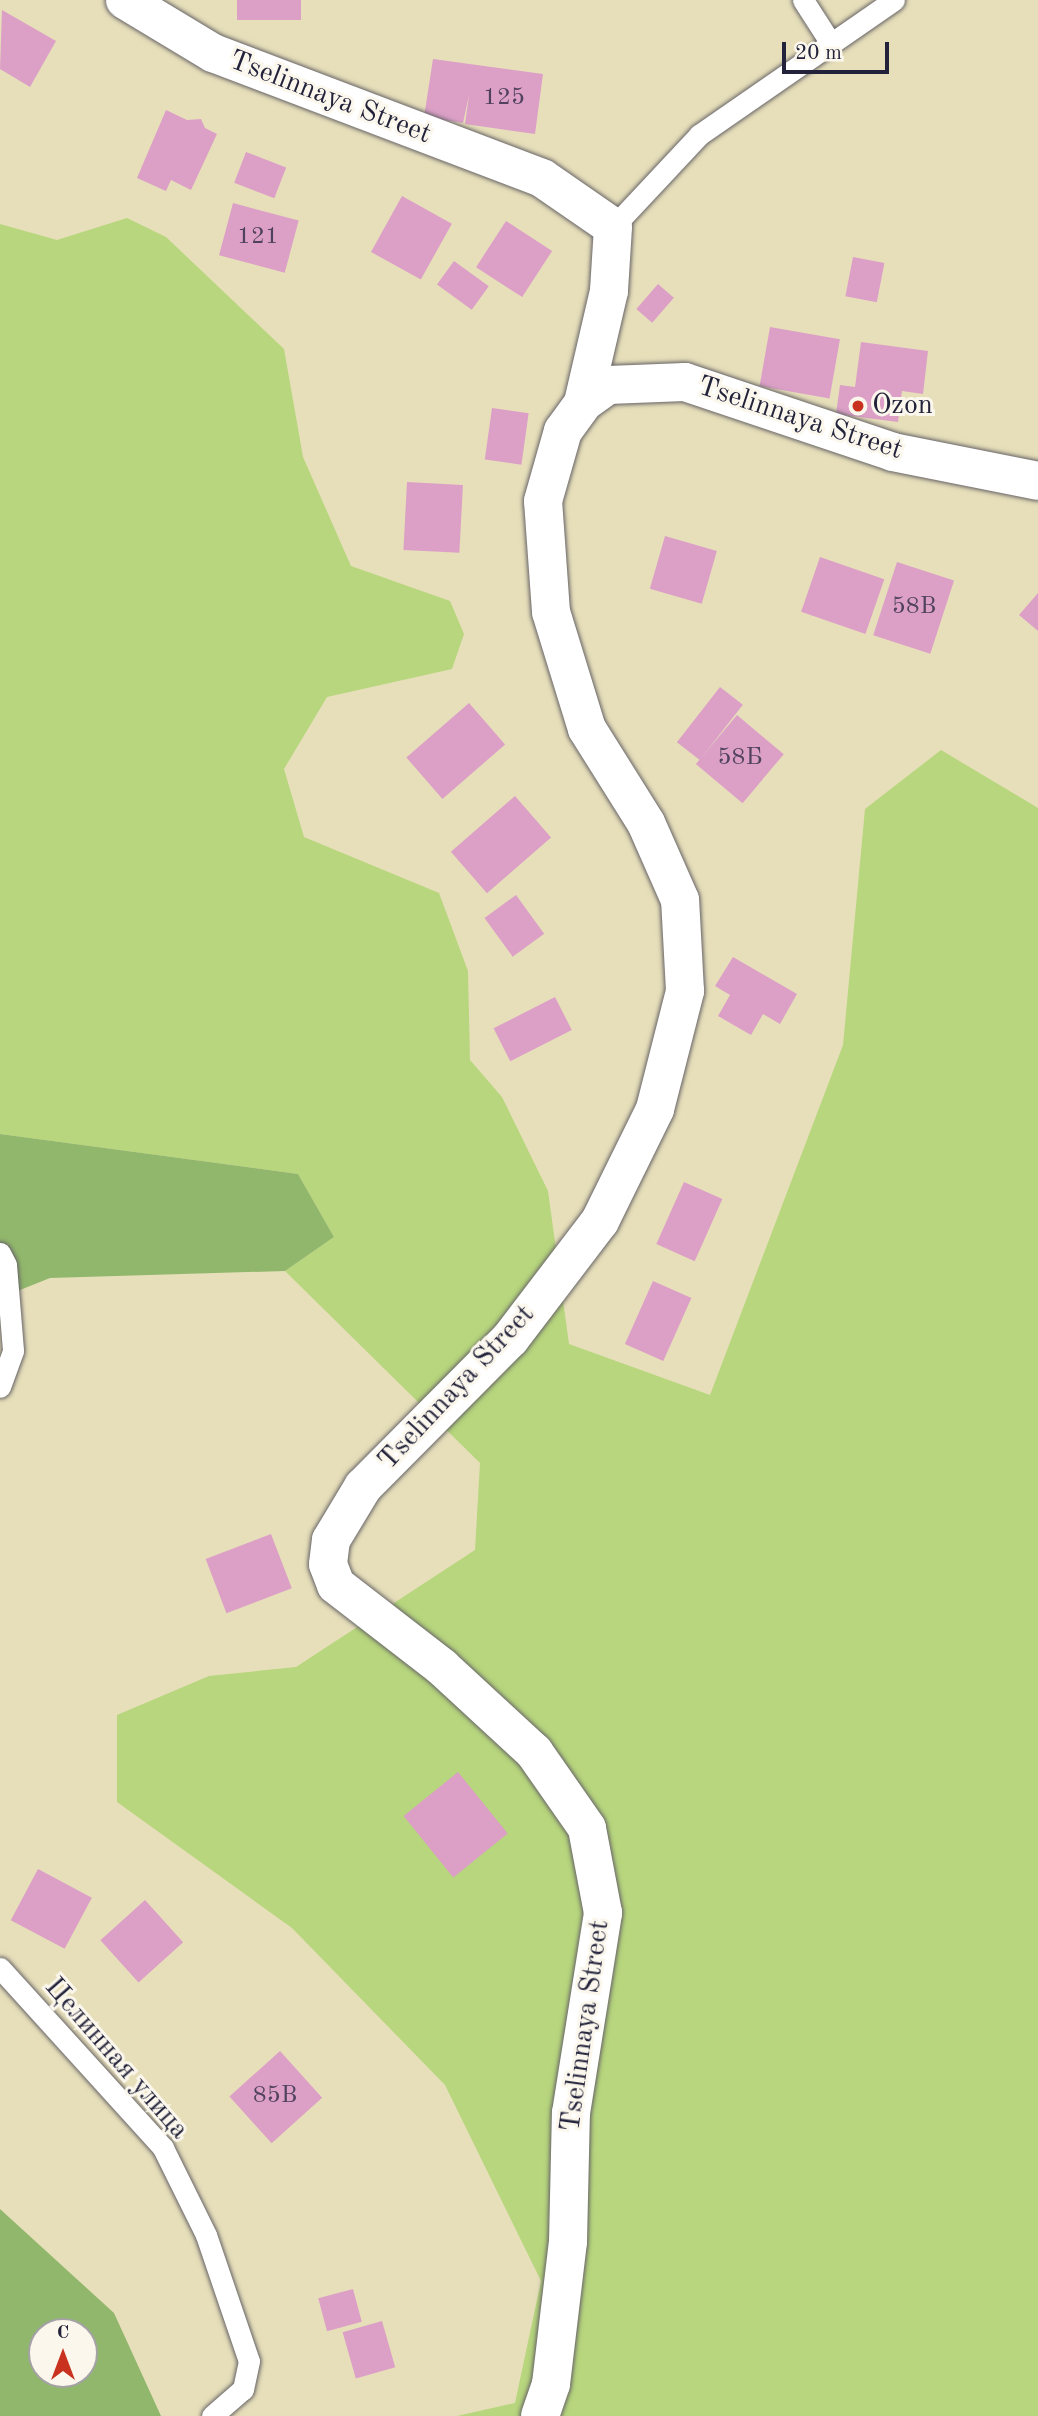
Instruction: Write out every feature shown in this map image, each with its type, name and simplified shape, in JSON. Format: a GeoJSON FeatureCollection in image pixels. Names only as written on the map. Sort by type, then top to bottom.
{"type":"FeatureCollection","features":[{"type":"Feature","properties":{"kind":"street","name":"Tselinnaya Street"},"geometry":{"type":"LineString","coordinates":[[125,0],[212,53],[542,178],[613,227]]}},
{"type":"Feature","properties":{"kind":"street"},"geometry":{"type":"LineString","coordinates":[[583,403],[609,291],[613,227]]}},
{"type":"Feature","properties":{"kind":"street","name":"Tselinnaya Street"},"geometry":{"type":"LineString","coordinates":[[540,2416],[551,2384],[568,2242],[571,2113],[603,1913],[587,1828],[534,1752],[442,1667],[336,1585],[328,1564],[331,1540],[363,1487],[510,1339],[600,1221],[655,1109],[685,990],[680,900],[646,823],[587,729],[551,612],[543,501],[563,431],[583,403],[608,385],[685,382],[893,452],[1038,481]]}},
{"type":"Feature","properties":{"kind":"lane"},"geometry":{"type":"LineString","coordinates":[[803,0],[830,43]]}},
{"type":"Feature","properties":{"kind":"lane"},"geometry":{"type":"LineString","coordinates":[[613,227],[699,135],[894,0]]}},
{"type":"Feature","properties":{"kind":"lane"},"geometry":{"type":"LineString","coordinates":[[0,1253],[6,1265],[13,1351],[0,1387]]}},
{"type":"Feature","properties":{"kind":"lane","name":"Целинная улица"},"geometry":{"type":"LineString","coordinates":[[0,1968],[163,2148],[206,2235],[249,2361],[243,2389],[212,2416]]}},
{"type":"Feature","properties":{"kind":"green space"},"geometry":{"type":"Polygon","coordinates":[[[127,218],[166,237],[284,349],[303,457],[351,566],[450,601],[464,634],[452,669],[327,697],[284,769],[304,837],[439,893],[468,971],[470,1060],[502,1097],[548,1191],[569,1344],[710,1395],[843,1045],[865,809],[941,750],[1038,808],[1038,2416],[457,2416],[515,2403],[541,2281],[445,2085],[292,1928],[117,1802],[117,1715],[209,1676],[296,1667],[475,1550],[480,1463],[285,1271],[334,1237],[298,1174],[0,1134],[0,224],[57,240],[127,218]]]}},
{"type":"Feature","properties":{"kind":"green space"},"geometry":{"type":"Polygon","coordinates":[[[0,1134],[298,1174],[334,1237],[285,1271],[50,1278],[0,1298],[0,1134]]]}},
{"type":"Feature","properties":{"kind":"green space"},"geometry":{"type":"Polygon","coordinates":[[[0,2209],[114,2313],[161,2416],[0,2416],[0,2209]]]}},
{"type":"Feature","properties":{"kind":"building"},"geometry":{"type":"Polygon","coordinates":[[[237,0],[301,0],[301,20],[237,20],[237,0]]]}},
{"type":"Feature","properties":{"kind":"building"},"geometry":{"type":"Polygon","coordinates":[[[2,10],[56,41],[30,87],[0,69],[2,10]]]}},
{"type":"Feature","properties":{"kind":"building"},"geometry":{"type":"Polygon","coordinates":[[[433,59],[543,74],[535,134],[465,124],[469,95],[463,123],[424,117],[433,59]]]}},
{"type":"Feature","properties":{"kind":"building"},"geometry":{"type":"Polygon","coordinates":[[[166,110],[187,120],[201,119],[205,128],[217,134],[191,190],[171,180],[166,191],[137,178],[166,110]]]}},
{"type":"Feature","properties":{"kind":"building"},"geometry":{"type":"Polygon","coordinates":[[[246,152],[286,167],[274,198],[234,183],[246,152]]]}},
{"type":"Feature","properties":{"kind":"building"},"geometry":{"type":"Polygon","coordinates":[[[402,196],[452,224],[421,280],[371,252],[402,196]]]}},
{"type":"Feature","properties":{"kind":"building"},"geometry":{"type":"Polygon","coordinates":[[[233,203],[299,221],[285,273],[219,255],[233,203]]]}},
{"type":"Feature","properties":{"kind":"building"},"geometry":{"type":"Polygon","coordinates":[[[506,221],[552,251],[522,297],[476,267],[506,221]]]}},
{"type":"Feature","properties":{"kind":"building"},"geometry":{"type":"Polygon","coordinates":[[[853,257],[884,263],[877,302],[845,296],[853,257]]]}},
{"type":"Feature","properties":{"kind":"building"},"geometry":{"type":"Polygon","coordinates":[[[454,261],[489,286],[472,310],[437,284],[454,261]]]}},
{"type":"Feature","properties":{"kind":"building"},"geometry":{"type":"Polygon","coordinates":[[[658,284],[674,298],[652,323],[636,309],[658,284]]]}},
{"type":"Feature","properties":{"kind":"building"},"geometry":{"type":"Polygon","coordinates":[[[770,327],[840,339],[830,398],[760,386],[770,327]]]}},
{"type":"Feature","properties":{"kind":"building"},"geometry":{"type":"Polygon","coordinates":[[[861,342],[928,351],[923,394],[902,391],[898,422],[836,414],[840,385],[855,387],[861,342]]]}},
{"type":"Feature","properties":{"kind":"building"},"geometry":{"type":"Polygon","coordinates":[[[492,408],[529,413],[521,465],[485,459],[492,408]]]}},
{"type":"Feature","properties":{"kind":"building"},"geometry":{"type":"Polygon","coordinates":[[[407,482],[463,485],[459,553],[403,550],[407,482]]]}},
{"type":"Feature","properties":{"kind":"building"},"geometry":{"type":"Polygon","coordinates":[[[665,536],[717,551],[702,604],[650,589],[665,536]]]}},
{"type":"Feature","properties":{"kind":"building"},"geometry":{"type":"Polygon","coordinates":[[[820,557],[884,579],[865,634],[801,612],[820,557]]]}},
{"type":"Feature","properties":{"kind":"building"},"geometry":{"type":"Polygon","coordinates":[[[897,562],[954,581],[930,654],[873,635],[897,562]]]}},
{"type":"Feature","properties":{"kind":"building"},"geometry":{"type":"Polygon","coordinates":[[[1038,593],[1038,631],[1019,615],[1038,593]]]}},
{"type":"Feature","properties":{"kind":"building"},"geometry":{"type":"Polygon","coordinates":[[[720,687],[743,705],[700,760],[677,742],[720,687]]]}},
{"type":"Feature","properties":{"kind":"building"},"geometry":{"type":"Polygon","coordinates":[[[469,703],[505,745],[442,799],[406,757],[469,703]]]}},
{"type":"Feature","properties":{"kind":"building"},"geometry":{"type":"Polygon","coordinates":[[[737,715],[784,754],[743,803],[696,764],[737,715]]]}},
{"type":"Feature","properties":{"kind":"building"},"geometry":{"type":"Polygon","coordinates":[[[515,796],[551,838],[487,893],[451,852],[515,796]]]}},
{"type":"Feature","properties":{"kind":"building"},"geometry":{"type":"Polygon","coordinates":[[[516,895],[544,934],[513,957],[484,918],[516,895]]]}},
{"type":"Feature","properties":{"kind":"building"},"geometry":{"type":"Polygon","coordinates":[[[733,957],[797,994],[780,1024],[763,1014],[751,1035],[718,1016],[730,995],[715,986],[733,957]]]}},
{"type":"Feature","properties":{"kind":"building"},"geometry":{"type":"Polygon","coordinates":[[[555,997],[572,1030],[510,1061],[494,1028],[555,997]]]}},
{"type":"Feature","properties":{"kind":"building"},"geometry":{"type":"Polygon","coordinates":[[[684,1182],[722,1199],[695,1261],[656,1244],[684,1182]]]}},
{"type":"Feature","properties":{"kind":"building"},"geometry":{"type":"Polygon","coordinates":[[[653,1281],[691,1298],[663,1361],[625,1344],[653,1281]]]}},
{"type":"Feature","properties":{"kind":"building"},"geometry":{"type":"Polygon","coordinates":[[[271,1534],[292,1588],[226,1613],[206,1559],[271,1534]]]}},
{"type":"Feature","properties":{"kind":"building"},"geometry":{"type":"Polygon","coordinates":[[[458,1772],[508,1833],[453,1877],[404,1816],[458,1772]]]}},
{"type":"Feature","properties":{"kind":"building"},"geometry":{"type":"Polygon","coordinates":[[[38,1869],[92,1898],[65,1949],[11,1920],[38,1869]]]}},
{"type":"Feature","properties":{"kind":"building"},"geometry":{"type":"Polygon","coordinates":[[[145,1900],[183,1942],[139,1983],[100,1940],[145,1900]]]}},
{"type":"Feature","properties":{"kind":"building"},"geometry":{"type":"Polygon","coordinates":[[[280,2051],[322,2098],[272,2143],[229,2097],[280,2051]]]}},
{"type":"Feature","properties":{"kind":"building"},"geometry":{"type":"Polygon","coordinates":[[[353,2289],[362,2322],[327,2331],[318,2298],[353,2289]]]}},
{"type":"Feature","properties":{"kind":"building"},"geometry":{"type":"Polygon","coordinates":[[[382,2321],[395,2367],[356,2378],[343,2332],[382,2321]]]}},
{"type":"Feature","properties":{"kind":"place","name":"Ozon"},"geometry":{"type":"Point","coordinates":[858,406]}}]}
